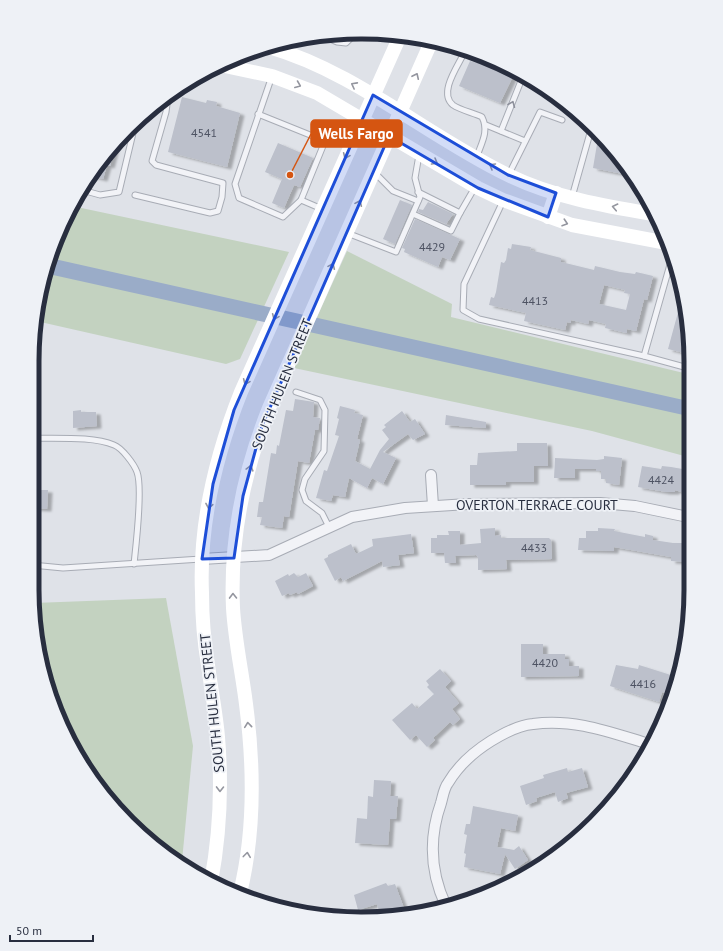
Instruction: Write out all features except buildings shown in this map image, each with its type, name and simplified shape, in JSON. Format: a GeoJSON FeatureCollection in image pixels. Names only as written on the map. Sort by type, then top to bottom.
{"type":"FeatureCollection","features":[{"type":"Feature","properties":{"kind":"main road","name":"SOUTH HULEN STREET"},"geometry":{"type":"LineString","coordinates":[[212,875],[217,842],[220,788],[218,736],[202,616],[202,559],[209,505],[223,444],[241,392],[398,41]]}},
{"type":"Feature","properties":{"kind":"main road","name":"SOUTH HULEN STREET"},"geometry":{"type":"LineString","coordinates":[[241,888],[246,864],[251,820],[252,763],[233,609],[234,558],[243,496],[262,426],[346,232],[429,46]]}},
{"type":"Feature","properties":{"kind":"main road"},"geometry":{"type":"LineString","coordinates":[[280,50],[310,61],[374,95],[400,112],[508,175],[571,198],[648,213]]}},
{"type":"Feature","properties":{"kind":"main road"},"geometry":{"type":"LineString","coordinates":[[230,67],[272,76],[317,93],[389,136],[503,200],[548,217],[596,230],[661,242]]}},
{"type":"Feature","properties":{"kind":"main road"},"geometry":{"type":"LineString","coordinates":[[548,217],[556,193]]}},
{"type":"Feature","properties":{"kind":"street"},"geometry":{"type":"LineString","coordinates":[[431,475],[433,506]]}},
{"type":"Feature","properties":{"kind":"street","name":"OVERTON TERRACE COURT"},"geometry":{"type":"LineString","coordinates":[[202,559],[257,557],[276,553],[329,527],[363,514],[405,508],[433,506],[600,503],[635,506],[684,516]]}},
{"type":"Feature","properties":{"kind":"street"},"geometry":{"type":"LineString","coordinates":[[444,901],[433,866],[431,842],[434,821],[448,783],[464,763],[480,748],[506,732],[533,724],[584,725],[645,743]]}},
{"type":"Feature","properties":{"kind":"lane"},"geometry":{"type":"LineString","coordinates":[[334,41],[346,43],[349,40]]}},
{"type":"Feature","properties":{"kind":"lane"},"geometry":{"type":"LineString","coordinates":[[464,56],[448,86],[448,97],[453,105],[482,117],[486,125],[486,133],[477,157]]}},
{"type":"Feature","properties":{"kind":"lane"},"geometry":{"type":"LineString","coordinates":[[258,114],[325,141],[301,200],[283,217],[239,198],[235,184],[258,114],[272,76]]}},
{"type":"Feature","properties":{"kind":"lane"},"geometry":{"type":"LineString","coordinates":[[501,131],[521,81]]}},
{"type":"Feature","properties":{"kind":"lane"},"geometry":{"type":"LineString","coordinates":[[136,195],[210,213],[218,211],[222,197],[223,183],[156,165],[152,161],[167,104]]}},
{"type":"Feature","properties":{"kind":"lane"},"geometry":{"type":"LineString","coordinates":[[508,175],[540,112],[562,120]]}},
{"type":"Feature","properties":{"kind":"lane"},"geometry":{"type":"LineString","coordinates":[[486,125],[526,141]]}},
{"type":"Feature","properties":{"kind":"lane"},"geometry":{"type":"LineString","coordinates":[[87,191],[100,195],[119,192],[133,133]]}},
{"type":"Feature","properties":{"kind":"lane"},"geometry":{"type":"LineString","coordinates":[[571,198],[590,133]]}},
{"type":"Feature","properties":{"kind":"lane"},"geometry":{"type":"LineString","coordinates":[[346,232],[396,252],[420,197],[415,178],[419,153]]}},
{"type":"Feature","properties":{"kind":"lane"},"geometry":{"type":"LineString","coordinates":[[374,172],[394,191],[418,201]]}},
{"type":"Feature","properties":{"kind":"lane"},"geometry":{"type":"LineString","coordinates":[[413,214],[451,231],[476,186]]}},
{"type":"Feature","properties":{"kind":"lane"},"geometry":{"type":"LineString","coordinates":[[418,192],[460,213]]}},
{"type":"Feature","properties":{"kind":"lane"},"geometry":{"type":"LineString","coordinates":[[301,200],[322,209]]}},
{"type":"Feature","properties":{"kind":"lane"},"geometry":{"type":"LineString","coordinates":[[503,200],[464,284],[463,310],[479,319],[644,356],[684,367]]}},
{"type":"Feature","properties":{"kind":"lane"},"geometry":{"type":"LineString","coordinates":[[644,356],[669,266]]}},
{"type":"Feature","properties":{"kind":"lane"},"geometry":{"type":"LineString","coordinates":[[296,392],[320,400],[325,410],[324,451],[305,479],[302,490],[306,501],[322,513],[329,527]]}},
{"type":"Feature","properties":{"kind":"lane"},"geometry":{"type":"LineString","coordinates":[[39,438],[95,441],[115,445],[127,457],[138,473],[139,486],[134,564]]}},
{"type":"Feature","properties":{"kind":"lane"},"geometry":{"type":"LineString","coordinates":[[39,566],[63,568],[202,559]]}},
{"type":"Feature","properties":{"kind":"highlighted area"},"geometry":{"type":"Polygon","coordinates":[[[373,95],[508,175],[556,193],[548,217],[478,188],[389,136],[262,426],[243,496],[234,558],[202,559],[213,484],[234,410],[373,95]]]}},
{"type":"Feature","properties":{"kind":"green space"},"geometry":{"type":"Polygon","coordinates":[[[78,207],[289,252],[240,359],[226,364],[42,322],[45,299],[56,258],[78,207]]]}},
{"type":"Feature","properties":{"kind":"green space"},"geometry":{"type":"Polygon","coordinates":[[[347,251],[452,304],[451,317],[684,373],[684,456],[592,431],[294,368],[347,251]]]}},
{"type":"Feature","properties":{"kind":"green space"},"geometry":{"type":"Polygon","coordinates":[[[166,598],[193,746],[182,858],[133,818],[93,769],[82,751],[64,713],[50,673],[42,632],[40,603],[166,598]]]}},
{"type":"Feature","properties":{"kind":"water"},"geometry":{"type":"Polygon","coordinates":[[[56,259],[684,400],[684,415],[51,275],[56,259]]]}},
{"type":"Feature","properties":{"kind":"place","name":"Wells Fargo"},"geometry":{"type":"Point","coordinates":[290,175]}}]}
